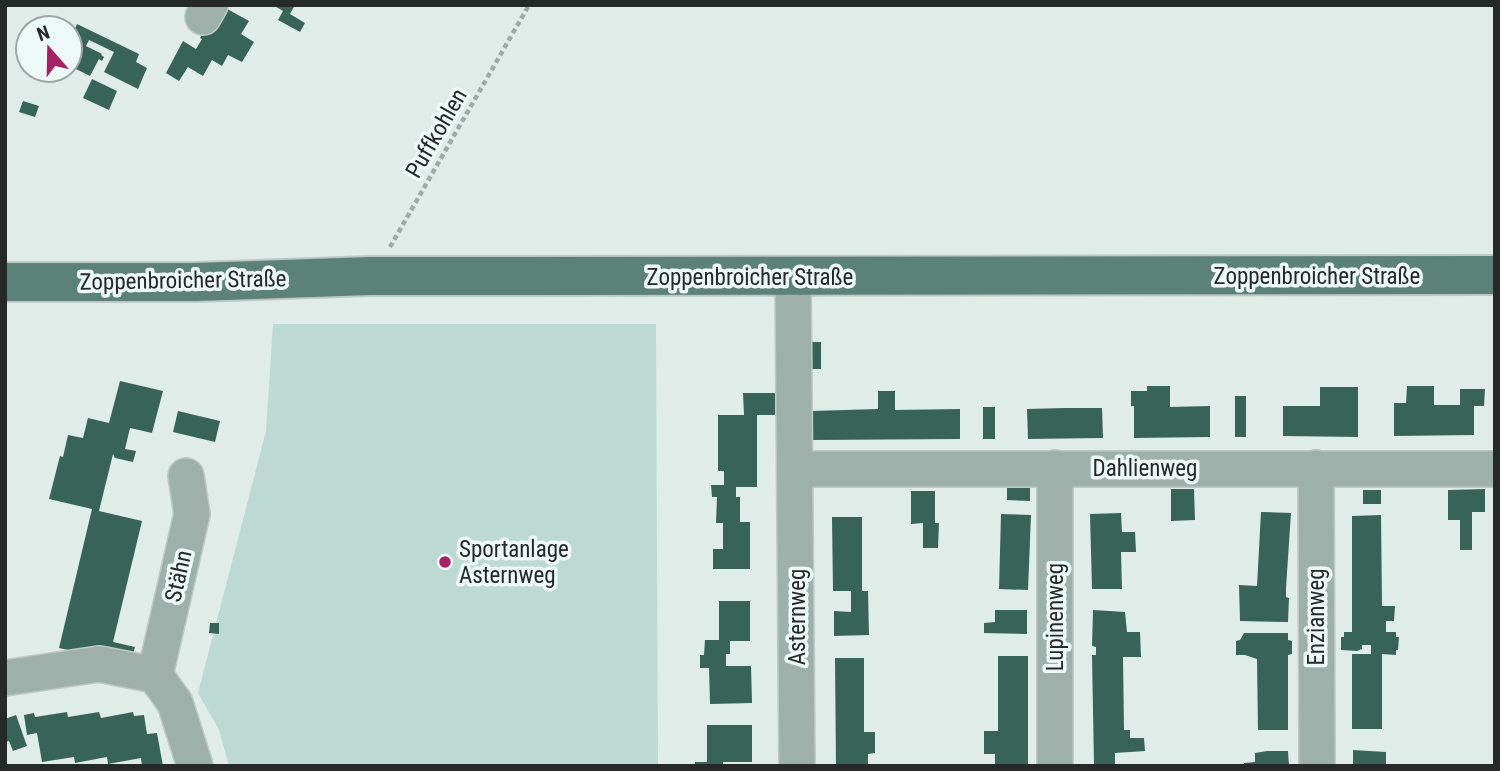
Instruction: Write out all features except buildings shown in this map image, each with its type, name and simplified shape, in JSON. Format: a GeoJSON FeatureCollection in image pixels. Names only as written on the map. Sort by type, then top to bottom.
{"type":"FeatureCollection","features":[{"type":"Feature","properties":{"kind":"main road","name":"Zoppenbroicher Straße"},"geometry":{"type":"LineString","coordinates":[[5,282],[195,282],[370,276],[1495,275]]}},
{"type":"Feature","properties":{"kind":"street","name":"Asternweg"},"geometry":{"type":"LineString","coordinates":[[793,276],[797,766]]}},
{"type":"Feature","properties":{"kind":"street","name":"Lupinenweg"},"geometry":{"type":"LineString","coordinates":[[1055,468],[1055,766]]}},
{"type":"Feature","properties":{"kind":"street","name":"Enzianweg"},"geometry":{"type":"LineString","coordinates":[[1316,468],[1317,766]]}},
{"type":"Feature","properties":{"kind":"street","name":"Dahlienweg"},"geometry":{"type":"LineString","coordinates":[[796,469],[1495,468]]}},
{"type":"Feature","properties":{"kind":"street","name":"Stähn"},"geometry":{"type":"LineString","coordinates":[[155,676],[192,514],[186,477]]}},
{"type":"Feature","properties":{"kind":"street"},"geometry":{"type":"LineString","coordinates":[[5,678],[99,664],[155,676],[175,703],[195,766]]}},
{"type":"Feature","properties":{"kind":"path","name":"Puffkohlen"},"geometry":{"type":"LineString","coordinates":[[370,276],[388,250],[529,5]]}},
{"type":"Feature","properties":{"kind":"green space","name":"Sportanlage Asternweg"},"geometry":{"type":"Polygon","coordinates":[[[273,324],[656,324],[658,766],[229,766],[219,730],[198,693],[266,431],[273,324]]]}},
{"type":"Feature","properties":{"kind":"place","name":"Sportanlage Asternweg"},"geometry":{"type":"Point","coordinates":[445,562]}}]}
